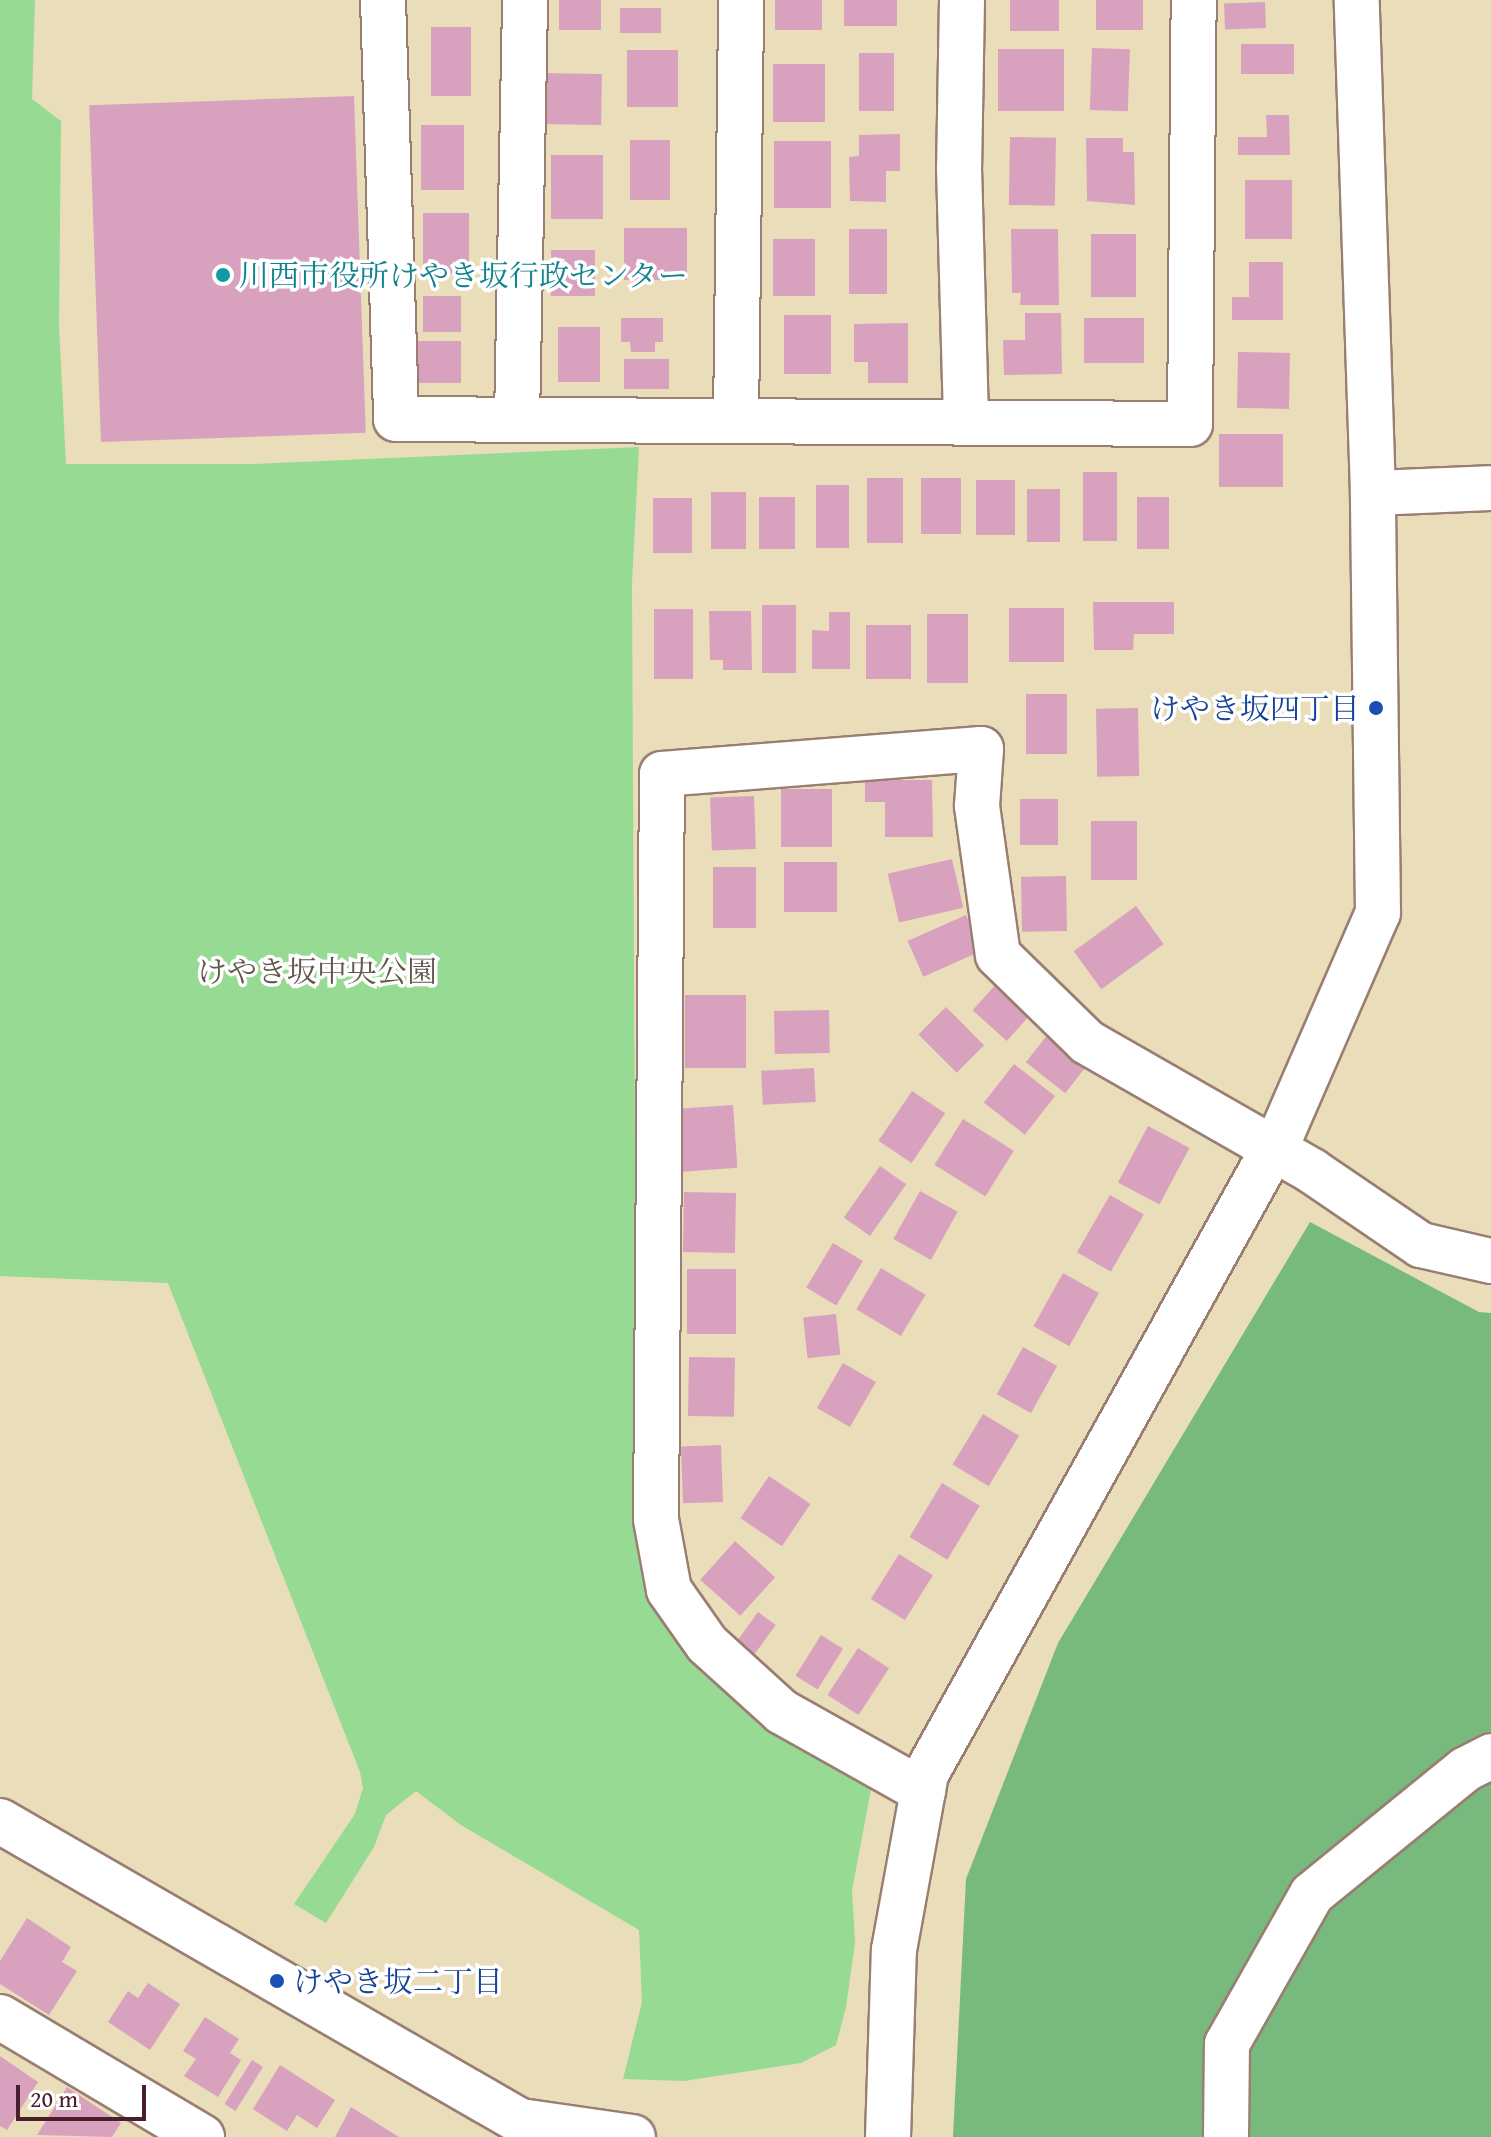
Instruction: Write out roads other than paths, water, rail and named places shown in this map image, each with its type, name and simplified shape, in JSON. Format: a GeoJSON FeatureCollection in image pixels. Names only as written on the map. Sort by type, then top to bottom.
{"type":"FeatureCollection","features":[{"type":"Feature","properties":{"kind":"street"},"geometry":{"type":"LineString","coordinates":[[383,0],[396,419],[1190,424],[1194,0]]}},
{"type":"Feature","properties":{"kind":"street"},"geometry":{"type":"LineString","coordinates":[[517,420],[525,0]]}},
{"type":"Feature","properties":{"kind":"street"},"geometry":{"type":"LineString","coordinates":[[736,421],[741,0]]}},
{"type":"Feature","properties":{"kind":"street"},"geometry":{"type":"LineString","coordinates":[[962,0],[959,168],[966,423]]}},
{"type":"Feature","properties":{"kind":"street"},"geometry":{"type":"LineString","coordinates":[[880,2137],[894,1950],[926,1774],[1273,1148],[1378,913],[1373,493],[1357,0]]}},
{"type":"Feature","properties":{"kind":"street"},"geometry":{"type":"LineString","coordinates":[[1373,493],[1491,488]]}},
{"type":"Feature","properties":{"kind":"street"},"geometry":{"type":"LineString","coordinates":[[923,1791],[782,1712],[707,1644],[669,1590],[656,1519],[662,774],[981,749],[977,806],[998,955],[1087,1042],[1273,1148],[1421,1245],[1491,1261]]}},
{"type":"Feature","properties":{"kind":"street"},"geometry":{"type":"LineString","coordinates":[[1226,2137],[1227,2044],[1312,1894],[1466,1769],[1491,1756]]}},
{"type":"Feature","properties":{"kind":"street"},"geometry":{"type":"LineString","coordinates":[[0,1821],[520,2121],[633,2137]]}},
{"type":"Feature","properties":{"kind":"street"},"geometry":{"type":"LineString","coordinates":[[0,2017],[202,2137]]}},
{"type":"Feature","properties":{"kind":"place","name":"川西市役所けやき坂行政センター"},"geometry":{"type":"Point","coordinates":[223,275]}},
{"type":"Feature","properties":{"kind":"place","name":"けやき坂四丁目"},"geometry":{"type":"Point","coordinates":[1376,708]}},
{"type":"Feature","properties":{"kind":"place","name":"けやき坂二丁目"},"geometry":{"type":"Point","coordinates":[277,1981]}},
{"type":"Feature","properties":{"kind":"park label","name":"けやき坂中央公園"},"geometry":{"type":"Point","coordinates":[317,971]}}]}
